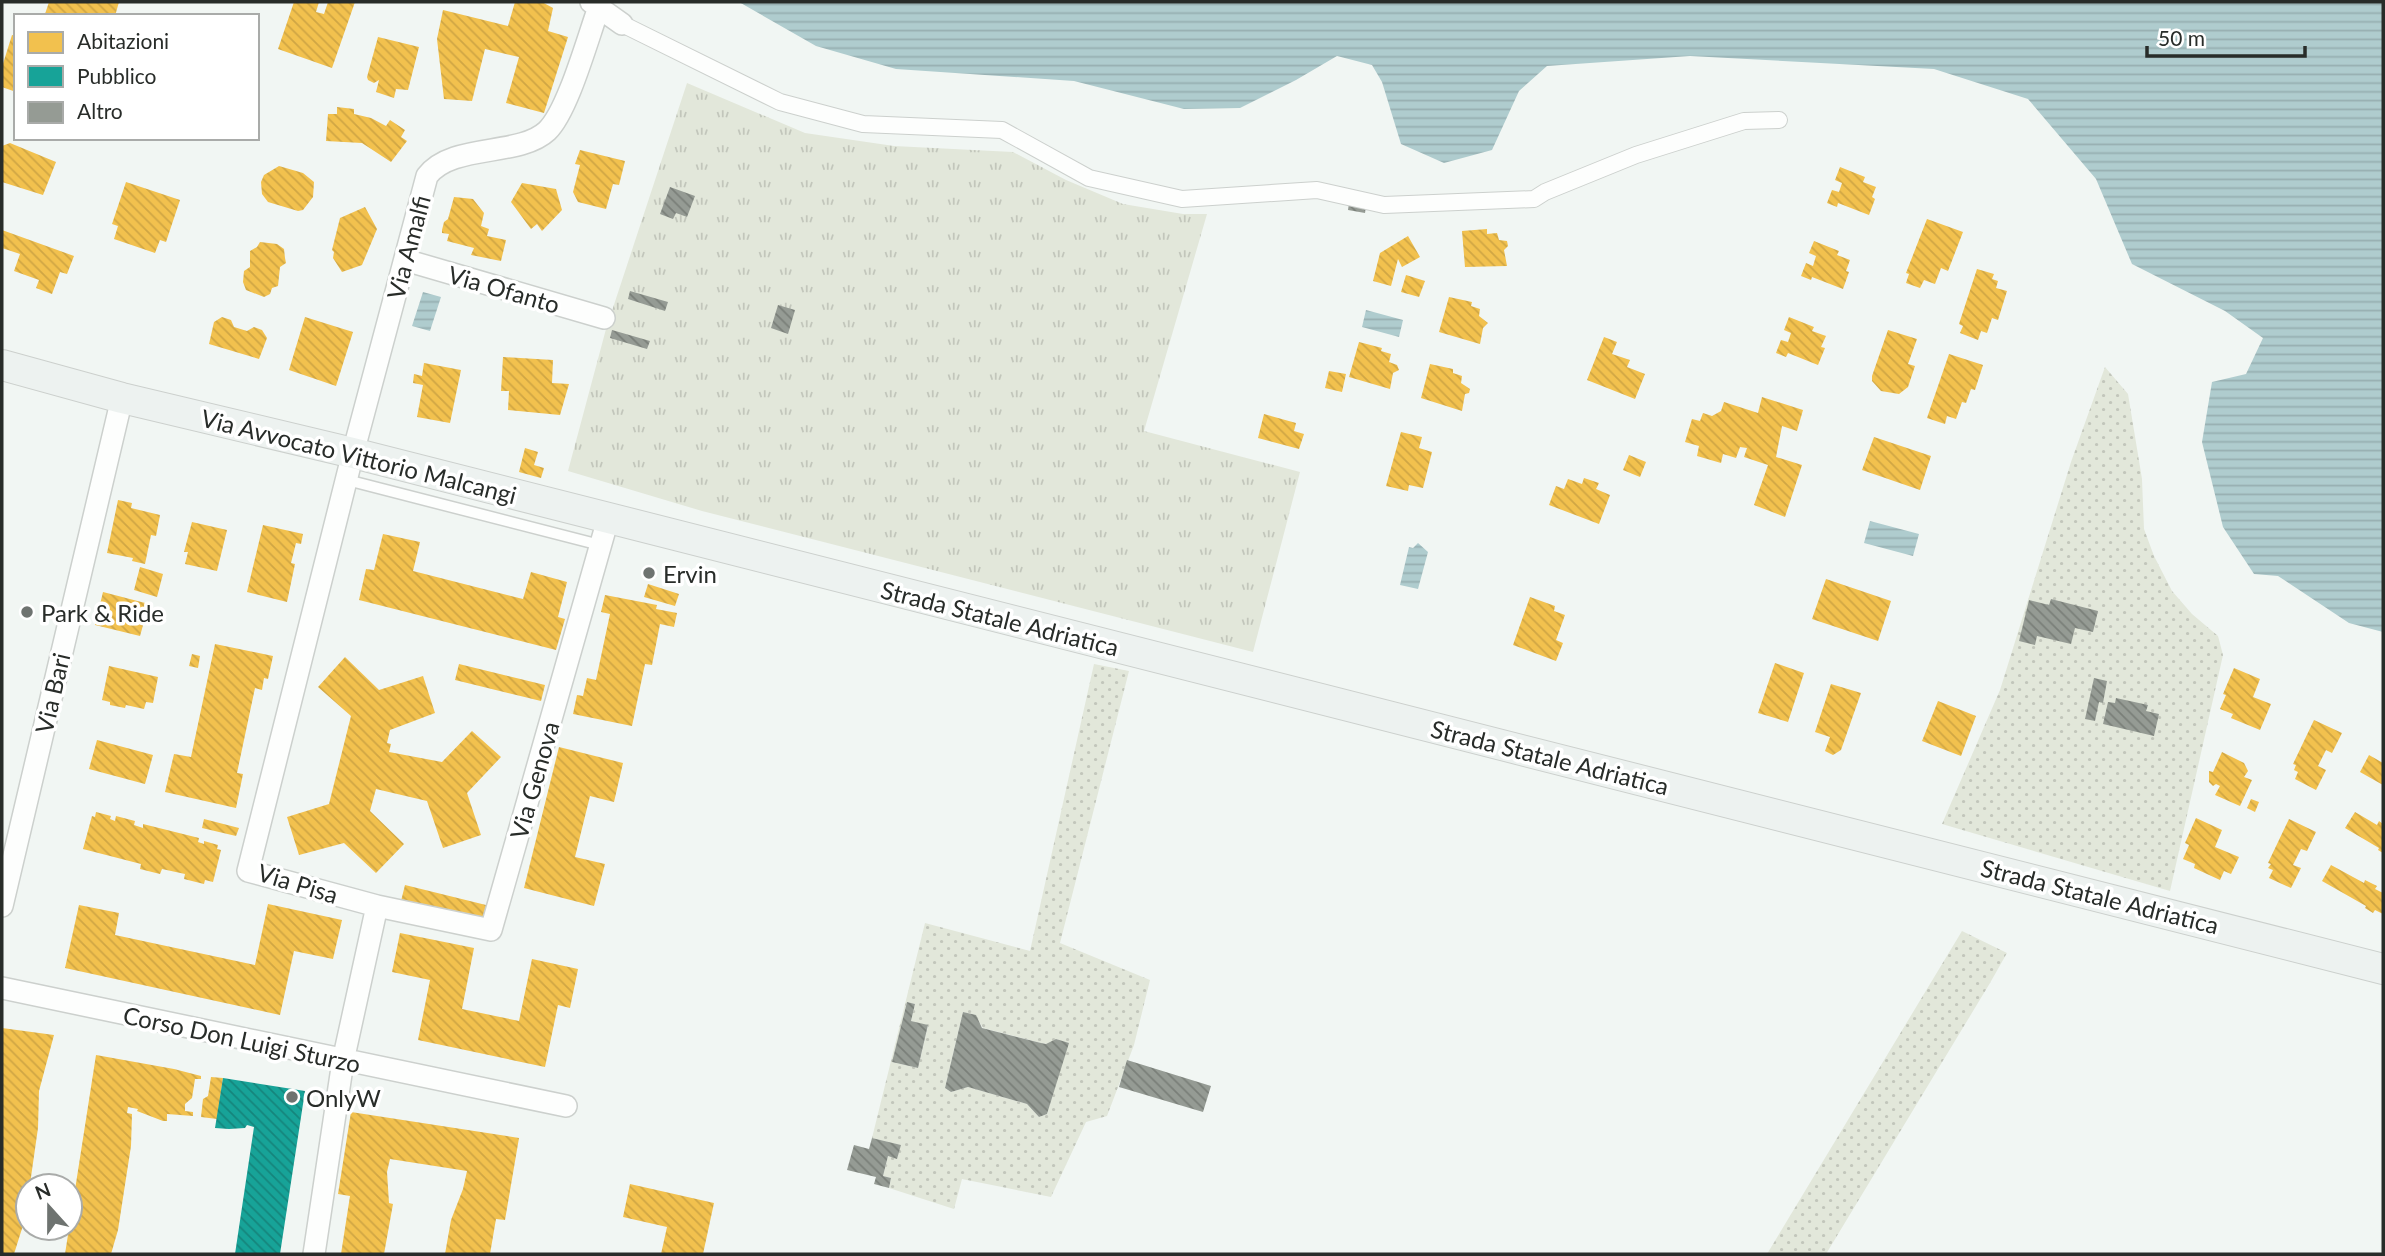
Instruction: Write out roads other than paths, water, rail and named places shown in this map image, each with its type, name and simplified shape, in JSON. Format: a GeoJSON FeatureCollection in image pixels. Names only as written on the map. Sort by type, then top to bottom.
{"type":"FeatureCollection","features":[{"type":"Feature","properties":{"kind":"main road","name":"Via Avvocato Vittorio Malcangi"},"geometry":{"type":"LineString","coordinates":[[2,365],[604,532],[717,546]]}},
{"type":"Feature","properties":{"kind":"main road","name":"Strada Statale Adriatica"},"geometry":{"type":"LineString","coordinates":[[717,546],[2383,969]]}},
{"type":"Feature","properties":{"kind":"street"},"geometry":{"type":"LineString","coordinates":[[595,4],[622,24],[780,102],[863,124],[1002,130],[1089,178],[1182,199],[1317,190],[1384,205],[1534,200],[1545,192],[1636,155],[1744,121],[1779,120]]}},
{"type":"Feature","properties":{"kind":"street","name":"Via Amalfi"},"geometry":{"type":"LineString","coordinates":[[357,463],[427,176],[432,169],[459,157],[535,139],[545,133],[561,113],[595,4]]}},
{"type":"Feature","properties":{"kind":"street","name":"Via Ofanto"},"geometry":{"type":"LineString","coordinates":[[405,260],[604,318]]}},
{"type":"Feature","properties":{"kind":"street","name":"Via Bari"},"geometry":{"type":"LineString","coordinates":[[2,906],[122,398]]}},
{"type":"Feature","properties":{"kind":"street","name":"Via Pisa"},"geometry":{"type":"LineString","coordinates":[[357,463],[248,871],[377,906]]}},
{"type":"Feature","properties":{"kind":"street","name":"Via Genova"},"geometry":{"type":"LineString","coordinates":[[377,906],[491,930],[604,532]]}},
{"type":"Feature","properties":{"kind":"street"},"geometry":{"type":"LineString","coordinates":[[314,1254],[344,1061],[377,906]]}},
{"type":"Feature","properties":{"kind":"street","name":"Corso Don Luigi Sturzo"},"geometry":{"type":"LineString","coordinates":[[2,988],[566,1106]]}},
{"type":"Feature","properties":{"kind":"water"},"geometry":{"type":"Polygon","coordinates":[[[739,2],[2383,2],[2383,632],[2349,623],[2278,576],[2254,574],[2223,527],[2202,442],[2212,382],[2246,374],[2263,338],[2225,311],[2132,264],[2096,179],[2028,99],[1934,69],[1690,56],[1547,66],[1519,91],[1492,150],[1444,163],[1401,144],[1382,82],[1372,65],[1337,56],[1240,108],[1184,109],[1074,81],[896,69],[816,46],[739,2]]]}},
{"type":"Feature","properties":{"kind":"water"},"geometry":{"type":"Polygon","coordinates":[[[423,292],[441,297],[430,331],[412,326],[423,292]]]}},
{"type":"Feature","properties":{"kind":"water"},"geometry":{"type":"Polygon","coordinates":[[[1366,310],[1403,320],[1399,337],[1362,327],[1366,310]]]}},
{"type":"Feature","properties":{"kind":"water"},"geometry":{"type":"Polygon","coordinates":[[[1870,521],[1919,534],[1913,556],[1864,543],[1870,521]]]}},
{"type":"Feature","properties":{"kind":"water"},"geometry":{"type":"Polygon","coordinates":[[[1418,543],[1428,552],[1418,589],[1400,585],[1409,547],[1413,548],[1418,543]]]}},
{"type":"Feature","properties":{"kind":"place","name":"Ervin"},"geometry":{"type":"Point","coordinates":[649,573]}},
{"type":"Feature","properties":{"kind":"place","name":"Park & Ride"},"geometry":{"type":"Point","coordinates":[27,612]}},
{"type":"Feature","properties":{"kind":"place","name":"OnlyW"},"geometry":{"type":"Point","coordinates":[292,1097]}}]}
